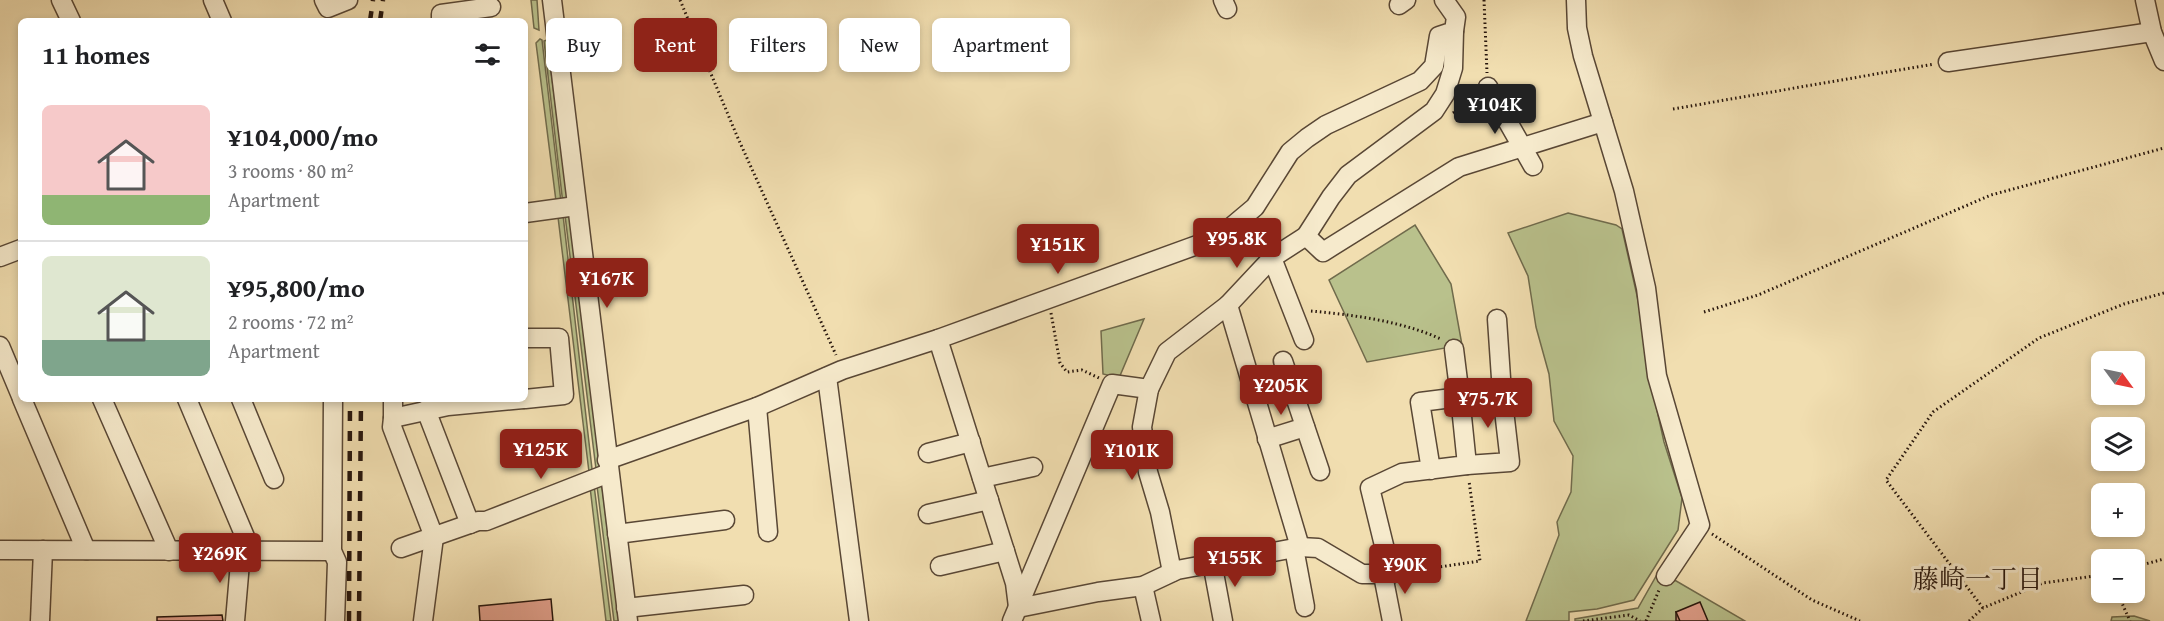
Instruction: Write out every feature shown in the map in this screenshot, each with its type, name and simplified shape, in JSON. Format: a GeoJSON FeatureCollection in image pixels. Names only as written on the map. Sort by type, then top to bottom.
{"type":"FeatureCollection","features":[{"type":"Feature","properties":{"kind":"street"},"geometry":{"type":"LineString","coordinates":[[61,0],[69,18]]}},
{"type":"Feature","properties":{"kind":"street"},"geometry":{"type":"LineString","coordinates":[[213,0],[221,18]]}},
{"type":"Feature","properties":{"kind":"street"},"geometry":{"type":"LineString","coordinates":[[324,0],[328,8],[348,0]]}},
{"type":"Feature","properties":{"kind":"street"},"geometry":{"type":"LineString","coordinates":[[552,0],[627,615],[744,595]]}},
{"type":"Feature","properties":{"kind":"street"},"geometry":{"type":"LineString","coordinates":[[1172,573],[1160,512],[1146,461],[1142,427],[1149,389],[1167,352],[1228,305],[1272,258],[1306,236],[1330,197],[1348,174],[1434,111],[1445,94],[1453,68],[1456,16],[1444,0]]}},
{"type":"Feature","properties":{"kind":"street"},"geometry":{"type":"LineString","coordinates":[[1576,0],[1577,28],[1583,56],[1624,191],[1646,288],[1657,376],[1700,525],[1666,576]]}},
{"type":"Feature","properties":{"kind":"street"},"geometry":{"type":"LineString","coordinates":[[2145,0],[2152,32],[2164,61]]}},
{"type":"Feature","properties":{"kind":"street"},"geometry":{"type":"LineString","coordinates":[[441,18],[441,14],[491,10]]}},
{"type":"Feature","properties":{"kind":"street"},"geometry":{"type":"LineString","coordinates":[[401,548],[478,522],[608,466],[835,374],[1208,242],[1230,228],[1255,207],[1290,152],[1326,125],[1420,81],[1434,66],[1439,36],[1454,31]]}},
{"type":"Feature","properties":{"kind":"street"},"geometry":{"type":"LineString","coordinates":[[1948,62],[2152,32]]}},
{"type":"Feature","properties":{"kind":"street"},"geometry":{"type":"LineString","coordinates":[[1488,87],[1533,166]]}},
{"type":"Feature","properties":{"kind":"street"},"geometry":{"type":"LineString","coordinates":[[1306,236],[1323,252],[1459,167],[1603,122]]}},
{"type":"Feature","properties":{"kind":"street"},"geometry":{"type":"LineString","coordinates":[[528,213],[576,206]]}},
{"type":"Feature","properties":{"kind":"street"},"geometry":{"type":"LineString","coordinates":[[0,257],[18,250]]}},
{"type":"Feature","properties":{"kind":"street"},"geometry":{"type":"LineString","coordinates":[[1272,258],[1304,340]]}},
{"type":"Feature","properties":{"kind":"street"},"geometry":{"type":"LineString","coordinates":[[1228,305],[1297,548],[1305,607]]}},
{"type":"Feature","properties":{"kind":"street"},"geometry":{"type":"LineString","coordinates":[[1392,621],[1387,574],[1370,488],[1402,473],[1510,462],[1497,319]]}},
{"type":"Feature","properties":{"kind":"street"},"geometry":{"type":"LineString","coordinates":[[528,338],[559,338],[564,395],[528,399]]}},
{"type":"Feature","properties":{"kind":"street"},"geometry":{"type":"LineString","coordinates":[[938,339],[1015,583],[1017,617]]}},
{"type":"Feature","properties":{"kind":"street"},"geometry":{"type":"LineString","coordinates":[[0,346],[18,389]]}},
{"type":"Feature","properties":{"kind":"street"},"geometry":{"type":"LineString","coordinates":[[1454,349],[1467,465]]}},
{"type":"Feature","properties":{"kind":"street"},"geometry":{"type":"LineString","coordinates":[[1283,361],[1320,471]]}},
{"type":"Feature","properties":{"kind":"street"},"geometry":{"type":"LineString","coordinates":[[835,374],[859,621]]}},
{"type":"Feature","properties":{"kind":"street"},"geometry":{"type":"LineString","coordinates":[[1017,617],[1112,384],[1149,389]]}},
{"type":"Feature","properties":{"kind":"street"},"geometry":{"type":"LineString","coordinates":[[1431,470],[1420,402],[1502,393]]}},
{"type":"Feature","properties":{"kind":"street"},"geometry":{"type":"LineString","coordinates":[[24,402],[86,550]]}},
{"type":"Feature","properties":{"kind":"street"},"geometry":{"type":"LineString","coordinates":[[103,402],[169,551]]}},
{"type":"Feature","properties":{"kind":"street"},"geometry":{"type":"LineString","coordinates":[[188,402],[246,551],[235,621]]}},
{"type":"Feature","properties":{"kind":"street"},"geometry":{"type":"LineString","coordinates":[[242,402],[274,479]]}},
{"type":"Feature","properties":{"kind":"street"},"geometry":{"type":"LineString","coordinates":[[333,402],[332,551],[336,562],[335,621]]}},
{"type":"Feature","properties":{"kind":"street"},"geometry":{"type":"LineString","coordinates":[[393,402],[392,427],[434,537],[423,621]]}},
{"type":"Feature","properties":{"kind":"street"},"geometry":{"type":"LineString","coordinates":[[393,418],[448,406],[491,402]]}},
{"type":"Feature","properties":{"kind":"street"},"geometry":{"type":"LineString","coordinates":[[757,407],[768,532]]}},
{"type":"Feature","properties":{"kind":"street"},"geometry":{"type":"LineString","coordinates":[[426,410],[478,522]]}},
{"type":"Feature","properties":{"kind":"street"},"geometry":{"type":"LineString","coordinates":[[1267,439],[1305,427]]}},
{"type":"Feature","properties":{"kind":"street"},"geometry":{"type":"LineString","coordinates":[[928,453],[970,442]]}},
{"type":"Feature","properties":{"kind":"street"},"geometry":{"type":"LineString","coordinates":[[982,478],[1033,467]]}},
{"type":"Feature","properties":{"kind":"street"},"geometry":{"type":"LineString","coordinates":[[928,514],[989,500]]}},
{"type":"Feature","properties":{"kind":"street"},"geometry":{"type":"LineString","coordinates":[[617,534],[725,520]]}},
{"type":"Feature","properties":{"kind":"street"},"geometry":{"type":"LineString","coordinates":[[1017,617],[1098,592],[1143,586],[1177,570],[1297,548],[1318,548],[1362,574],[1387,574]]}},
{"type":"Feature","properties":{"kind":"street"},"geometry":{"type":"LineString","coordinates":[[0,550],[332,551]]}},
{"type":"Feature","properties":{"kind":"street"},"geometry":{"type":"LineString","coordinates":[[40,621],[43,550]]}},
{"type":"Feature","properties":{"kind":"street"},"geometry":{"type":"LineString","coordinates":[[940,566],[1005,551]]}},
{"type":"Feature","properties":{"kind":"street"},"geometry":{"type":"LineString","coordinates":[[1212,562],[1223,621]]}},
{"type":"Feature","properties":{"kind":"street"},"geometry":{"type":"LineString","coordinates":[[1143,586],[1151,621]]}},
{"type":"Feature","properties":{"kind":"path"},"geometry":{"type":"LineString","coordinates":[[680,0],[835,374]]}},
{"type":"Feature","properties":{"kind":"path"},"geometry":{"type":"LineString","coordinates":[[1672,109],[1948,62]]}},
{"type":"Feature","properties":{"kind":"path"},"geometry":{"type":"LineString","coordinates":[[1704,312],[1758,295],[1991,195],[2164,148]]}},
{"type":"Feature","properties":{"kind":"path"},"geometry":{"type":"LineString","coordinates":[[1983,608],[1886,480],[1933,412],[2038,338],[2124,304],[2164,292]]}},
{"type":"Feature","properties":{"kind":"path"},"geometry":{"type":"LineString","coordinates":[[1048,298],[1060,363],[1067,372],[1082,370],[1112,384]]}},
{"type":"Feature","properties":{"kind":"path"},"geometry":{"type":"LineString","coordinates":[[1293,310],[1357,315],[1427,333],[1450,344],[1454,349]]}},
{"type":"Feature","properties":{"kind":"path"},"geometry":{"type":"LineString","coordinates":[[1387,574],[1480,561],[1467,465]]}},
{"type":"Feature","properties":{"kind":"path"},"geometry":{"type":"LineString","coordinates":[[1700,525],[1812,600],[1860,621]]}},
{"type":"Feature","properties":{"kind":"path"},"geometry":{"type":"LineString","coordinates":[[2145,564],[2164,559]]}},
{"type":"Feature","properties":{"kind":"path"},"geometry":{"type":"LineString","coordinates":[[1646,621],[1648,612],[1666,576]]}},
{"type":"Feature","properties":{"kind":"path"},"geometry":{"type":"LineString","coordinates":[[1970,621],[1983,608],[2043,584],[2091,577]]}},
{"type":"Feature","properties":{"kind":"path"},"geometry":{"type":"LineString","coordinates":[[2122,603],[2130,621]]}},
{"type":"Feature","properties":{"kind":"path"},"geometry":{"type":"LineString","coordinates":[[1583,621],[1629,615],[1640,621]]}},
{"type":"Feature","properties":{"kind":"green space"},"geometry":{"type":"Polygon","coordinates":[[[531,0],[537,0],[539,30],[534,28],[531,0]]]}},
{"type":"Feature","properties":{"kind":"green space"},"geometry":{"type":"Polygon","coordinates":[[[542,40],[561,202],[556,201],[536,43],[542,40]]]}},
{"type":"Feature","properties":{"kind":"green space"},"geometry":{"type":"Polygon","coordinates":[[[548,72],[551,72],[568,202],[563,204],[548,72]]]}},
{"type":"Feature","properties":{"kind":"green space"},"geometry":{"type":"Polygon","coordinates":[[[1568,213],[1616,225],[1622,229],[1638,300],[1664,442],[1682,498],[1678,530],[1634,600],[1597,609],[1569,612],[1569,621],[1526,621],[1559,535],[1557,522],[1571,492],[1573,456],[1554,421],[1549,374],[1536,327],[1528,276],[1508,233],[1568,213]]]}},
{"type":"Feature","properties":{"kind":"green space"},"geometry":{"type":"Polygon","coordinates":[[[570,214],[600,466],[596,469],[565,215],[570,214]]]}},
{"type":"Feature","properties":{"kind":"green space"},"geometry":{"type":"Polygon","coordinates":[[[563,215],[592,469],[589,472],[558,217],[563,215]]]}},
{"type":"Feature","properties":{"kind":"green space"},"geometry":{"type":"Polygon","coordinates":[[[1415,225],[1451,284],[1462,345],[1367,362],[1329,280],[1415,225]]]}},
{"type":"Feature","properties":{"kind":"green space"},"geometry":{"type":"Polygon","coordinates":[[[1144,319],[1119,378],[1103,374],[1101,331],[1144,319]]]}},
{"type":"Feature","properties":{"kind":"green space"},"geometry":{"type":"Polygon","coordinates":[[[601,484],[619,621],[614,621],[597,486],[601,484]]]}},
{"type":"Feature","properties":{"kind":"green space"},"geometry":{"type":"Polygon","coordinates":[[[594,485],[611,621],[606,621],[590,487],[594,485]]]}},
{"type":"Feature","properties":{"kind":"green space"},"geometry":{"type":"Polygon","coordinates":[[[1659,571],[1745,621],[1575,621],[1575,619],[1638,608],[1659,571]]]}},
{"type":"Feature","properties":{"kind":"green space"},"geometry":{"type":"Polygon","coordinates":[[[2134,616],[2150,621],[2111,621],[2112,617],[2134,616]]]}},
{"type":"Feature","properties":{"kind":"building"},"geometry":{"type":"Polygon","coordinates":[[[551,599],[553,621],[480,621],[479,606],[551,599]]]}},
{"type":"Feature","properties":{"kind":"building"},"geometry":{"type":"Polygon","coordinates":[[[1700,602],[1708,621],[1680,621],[1676,612],[1700,602]]]}},
{"type":"Feature","properties":{"kind":"building"},"geometry":{"type":"Polygon","coordinates":[[[222,615],[223,621],[157,621],[157,617],[222,615]]]}},
{"type":"Feature","properties":{"kind":"railway"},"geometry":{"type":"LineString","coordinates":[[370,18],[373,0]]}},
{"type":"Feature","properties":{"kind":"railway"},"geometry":{"type":"LineString","coordinates":[[380,18],[383,0]]}},
{"type":"Feature","properties":{"kind":"railway"},"geometry":{"type":"LineString","coordinates":[[349,621],[350,402]]}},
{"type":"Feature","properties":{"kind":"railway"},"geometry":{"type":"LineString","coordinates":[[359,621],[361,402]]}},
{"type":"Feature","properties":{"kind":"district","name":"藤崎一丁目"},"geometry":{"type":"Point","coordinates":[1978,578]}}]}
